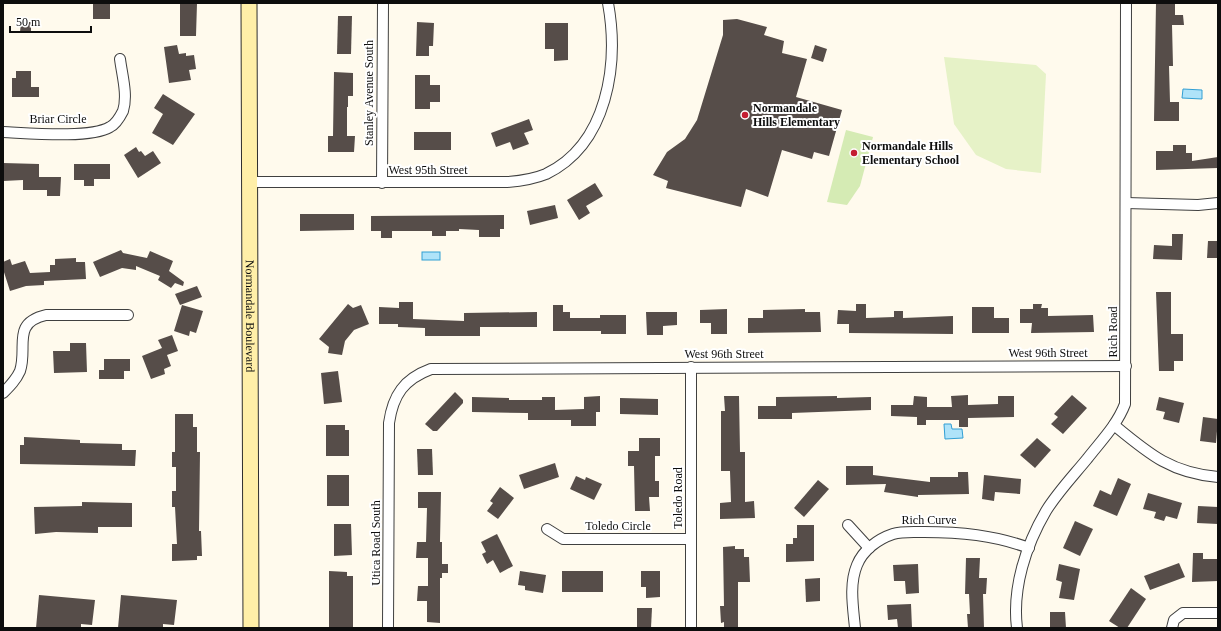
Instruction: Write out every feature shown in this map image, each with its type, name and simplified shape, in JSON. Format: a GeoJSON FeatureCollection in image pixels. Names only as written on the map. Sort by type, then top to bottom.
{"type":"FeatureCollection","features":[{"type":"Feature","properties":{"kind":"main road","name":"Normandale Boulevard"},"geometry":{"type":"LineString","coordinates":[[249,3],[251,628]]}},
{"type":"Feature","properties":{"kind":"street","name":"Stanley Avenue South"},"geometry":{"type":"LineString","coordinates":[[382,183],[383,3]]}},
{"type":"Feature","properties":{"kind":"street","name":"West 95th Street"},"geometry":{"type":"LineString","coordinates":[[250,182],[507,182],[527,180],[545,174],[563,164],[578,150],[590,135],[601,111],[608,85],[612,58],[612,32],[608,3]]}},
{"type":"Feature","properties":{"kind":"street","name":"Rich Road"},"geometry":{"type":"LineString","coordinates":[[1018,628],[1018,594],[1023,565],[1028,548],[1046,511],[1114,425],[1125,404],[1126,3]]}},
{"type":"Feature","properties":{"kind":"street","name":"Briar Circle"},"geometry":{"type":"LineString","coordinates":[[3,132],[85,134],[101,131],[110,127],[121,115],[125,99],[120,59]]}},
{"type":"Feature","properties":{"kind":"street"},"geometry":{"type":"LineString","coordinates":[[1126,204],[1198,205],[1218,203]]}},
{"type":"Feature","properties":{"kind":"street"},"geometry":{"type":"LineString","coordinates":[[3,393],[12,383],[19,371],[22,358],[21,340],[23,330],[37,318],[46,316],[128,315]]}},
{"type":"Feature","properties":{"kind":"street","name":"West 96th Street"},"geometry":{"type":"LineString","coordinates":[[389,459],[389,423],[391,410],[396,396],[416,375],[431,369],[1126,366]]}},
{"type":"Feature","properties":{"kind":"street","name":"Toledo Road"},"geometry":{"type":"LineString","coordinates":[[691,367],[691,628]]}},
{"type":"Feature","properties":{"kind":"street"},"geometry":{"type":"LineString","coordinates":[[1114,425],[1157,459],[1178,469],[1218,477]]}},
{"type":"Feature","properties":{"kind":"street","name":"Utica Road South"},"geometry":{"type":"LineString","coordinates":[[388,628],[389,459]]}},
{"type":"Feature","properties":{"kind":"street"},"geometry":{"type":"LineString","coordinates":[[848,525],[869,548]]}},
{"type":"Feature","properties":{"kind":"street","name":"Toledo Circle"},"geometry":{"type":"LineString","coordinates":[[548,529],[563,539],[691,539]]}},
{"type":"Feature","properties":{"kind":"street","name":"Rich Curve"},"geometry":{"type":"LineString","coordinates":[[855,628],[852,579],[857,564],[869,548],[880,539],[895,533],[950,532],[994,537],[1028,548]]}},
{"type":"Feature","properties":{"kind":"street"},"geometry":{"type":"LineString","coordinates":[[1172,628],[1174,620],[1183,612],[1218,613]]}},
{"type":"Feature","properties":{"kind":"green space"},"geometry":{"type":"Polygon","coordinates":[[[944,57],[1036,65],[1046,74],[1041,173],[1006,169],[976,155],[954,124],[944,57]]]}},
{"type":"Feature","properties":{"kind":"green space"},"geometry":{"type":"Polygon","coordinates":[[[846,130],[873,137],[860,186],[847,205],[827,202],[846,130]]]}},
{"type":"Feature","properties":{"kind":"water"},"geometry":{"type":"Polygon","coordinates":[[[1183,89],[1202,90],[1202,99],[1182,98],[1183,89]]]}},
{"type":"Feature","properties":{"kind":"water"},"geometry":{"type":"Polygon","coordinates":[[[422,252],[440,252],[440,260],[422,260],[422,252]]]}},
{"type":"Feature","properties":{"kind":"water"},"geometry":{"type":"Polygon","coordinates":[[[944,424],[951,424],[952,429],[962,429],[963,438],[945,439],[944,424]]]}},
{"type":"Feature","properties":{"kind":"building"},"geometry":{"type":"Polygon","coordinates":[[[93,3],[110,3],[110,19],[93,19],[93,3]]]}},
{"type":"Feature","properties":{"kind":"building"},"geometry":{"type":"Polygon","coordinates":[[[180,3],[197,3],[196,36],[180,36],[180,3]]]}},
{"type":"Feature","properties":{"kind":"building"},"geometry":{"type":"Polygon","coordinates":[[[1156,3],[1175,3],[1175,15],[1183,15],[1184,25],[1172,25],[1173,66],[1169,66],[1170,102],[1179,102],[1179,121],[1154,121],[1156,3]]]}},
{"type":"Feature","properties":{"kind":"building"},"geometry":{"type":"Polygon","coordinates":[[[338,16],[352,16],[351,54],[337,54],[338,16]]]}},
{"type":"Feature","properties":{"kind":"building","name":"Normandale Hills Elementary"},"geometry":{"type":"Polygon","coordinates":[[[737,19],[767,27],[764,35],[784,41],[782,53],[807,59],[796,97],[842,110],[829,156],[814,152],[812,159],[782,150],[768,197],[746,189],[741,207],[666,188],[668,181],[653,175],[667,152],[685,139],[697,120],[723,35],[723,20],[737,19]]]}},
{"type":"Feature","properties":{"kind":"building"},"geometry":{"type":"Polygon","coordinates":[[[21,22],[31,22],[31,33],[20,32],[21,22]]]}},
{"type":"Feature","properties":{"kind":"building"},"geometry":{"type":"Polygon","coordinates":[[[417,22],[434,23],[433,46],[429,46],[429,56],[416,56],[417,22]]]}},
{"type":"Feature","properties":{"kind":"building"},"geometry":{"type":"Polygon","coordinates":[[[545,23],[568,23],[568,60],[554,61],[554,49],[545,49],[545,23]]]}},
{"type":"Feature","properties":{"kind":"building"},"geometry":{"type":"Polygon","coordinates":[[[177,45],[179,54],[186,53],[186,56],[194,55],[196,69],[189,70],[191,80],[169,83],[164,47],[177,45]]]}},
{"type":"Feature","properties":{"kind":"building"},"geometry":{"type":"Polygon","coordinates":[[[815,45],[827,49],[823,62],[811,58],[815,45]]]}},
{"type":"Feature","properties":{"kind":"building"},"geometry":{"type":"Polygon","coordinates":[[[16,71],[31,71],[31,87],[39,87],[39,97],[12,97],[12,78],[16,78],[16,71]]]}},
{"type":"Feature","properties":{"kind":"building"},"geometry":{"type":"Polygon","coordinates":[[[334,72],[353,73],[353,96],[348,96],[347,136],[355,136],[354,152],[328,152],[328,136],[333,136],[334,72]]]}},
{"type":"Feature","properties":{"kind":"building"},"geometry":{"type":"Polygon","coordinates":[[[415,75],[430,75],[430,85],[440,85],[440,102],[430,102],[430,109],[415,109],[415,75]]]}},
{"type":"Feature","properties":{"kind":"building"},"geometry":{"type":"Polygon","coordinates":[[[163,94],[195,114],[173,145],[152,133],[163,114],[154,108],[163,94]]]}},
{"type":"Feature","properties":{"kind":"building"},"geometry":{"type":"Polygon","coordinates":[[[529,119],[533,130],[524,133],[529,144],[513,150],[510,142],[496,147],[491,133],[529,119]]]}},
{"type":"Feature","properties":{"kind":"building"},"geometry":{"type":"Polygon","coordinates":[[[414,132],[451,132],[451,150],[414,150],[414,132]]]}},
{"type":"Feature","properties":{"kind":"building"},"geometry":{"type":"Polygon","coordinates":[[[1173,145],[1186,145],[1186,153],[1192,153],[1192,161],[1218,157],[1218,168],[1156,170],[1156,151],[1173,151],[1173,145]]]}},
{"type":"Feature","properties":{"kind":"building"},"geometry":{"type":"Polygon","coordinates":[[[136,147],[139,152],[141,151],[145,156],[153,151],[161,163],[138,178],[124,155],[136,147]]]}},
{"type":"Feature","properties":{"kind":"building"},"geometry":{"type":"Polygon","coordinates":[[[3,163],[39,164],[39,177],[61,177],[60,196],[47,196],[47,190],[23,190],[23,180],[3,181],[3,163]]]}},
{"type":"Feature","properties":{"kind":"building"},"geometry":{"type":"Polygon","coordinates":[[[74,164],[110,164],[110,179],[94,179],[94,186],[84,186],[84,180],[74,180],[74,164]]]}},
{"type":"Feature","properties":{"kind":"building"},"geometry":{"type":"Polygon","coordinates":[[[595,183],[603,196],[586,206],[590,213],[579,220],[567,200],[595,183]]]}},
{"type":"Feature","properties":{"kind":"building"},"geometry":{"type":"Polygon","coordinates":[[[555,205],[558,218],[530,225],[527,211],[555,205]]]}},
{"type":"Feature","properties":{"kind":"building"},"geometry":{"type":"Polygon","coordinates":[[[300,214],[354,214],[354,230],[300,231],[300,214]]]}},
{"type":"Feature","properties":{"kind":"building"},"geometry":{"type":"Polygon","coordinates":[[[504,215],[504,229],[500,229],[500,237],[479,237],[479,230],[459,229],[459,231],[446,231],[446,236],[432,236],[432,231],[392,231],[392,238],[381,238],[381,231],[371,231],[371,216],[504,215]]]}},
{"type":"Feature","properties":{"kind":"building"},"geometry":{"type":"Polygon","coordinates":[[[1172,234],[1183,234],[1182,260],[1153,259],[1154,245],[1172,246],[1172,234]]]}},
{"type":"Feature","properties":{"kind":"building"},"geometry":{"type":"Polygon","coordinates":[[[1208,241],[1218,241],[1218,258],[1207,258],[1208,241]]]}},
{"type":"Feature","properties":{"kind":"building"},"geometry":{"type":"Polygon","coordinates":[[[121,250],[123,253],[147,258],[150,251],[173,261],[169,271],[184,282],[183,286],[175,283],[171,288],[158,280],[160,276],[136,266],[136,270],[122,268],[100,277],[93,262],[121,250]]]}},
{"type":"Feature","properties":{"kind":"building"},"geometry":{"type":"Polygon","coordinates":[[[76,258],[76,262],[85,262],[86,279],[44,281],[44,285],[26,286],[10,291],[3,269],[3,262],[10,259],[12,265],[25,261],[30,273],[50,272],[50,265],[55,265],[55,259],[76,258]]]}},
{"type":"Feature","properties":{"kind":"building"},"geometry":{"type":"Polygon","coordinates":[[[197,286],[202,297],[180,305],[175,294],[197,286]]]}},
{"type":"Feature","properties":{"kind":"building"},"geometry":{"type":"Polygon","coordinates":[[[1156,292],[1171,292],[1171,334],[1183,334],[1183,361],[1174,361],[1174,371],[1159,371],[1156,292]]]}},
{"type":"Feature","properties":{"kind":"building"},"geometry":{"type":"Polygon","coordinates":[[[399,302],[413,302],[413,319],[464,321],[464,313],[537,312],[537,327],[480,327],[480,336],[425,336],[425,328],[398,327],[398,324],[379,324],[379,307],[399,308],[399,302]]]}},
{"type":"Feature","properties":{"kind":"building"},"geometry":{"type":"Polygon","coordinates":[[[348,304],[353,308],[361,305],[369,324],[354,330],[345,341],[342,355],[328,353],[329,347],[319,339],[348,304]]]}},
{"type":"Feature","properties":{"kind":"building"},"geometry":{"type":"Polygon","coordinates":[[[856,304],[866,304],[866,318],[894,317],[894,311],[903,311],[903,318],[953,316],[953,334],[849,333],[849,324],[837,324],[838,310],[856,311],[856,304]]]}},
{"type":"Feature","properties":{"kind":"building"},"geometry":{"type":"Polygon","coordinates":[[[1033,304],[1042,304],[1041,308],[1048,308],[1048,316],[1093,315],[1094,332],[1031,333],[1032,323],[1020,323],[1020,309],[1033,309],[1033,304]]]}},
{"type":"Feature","properties":{"kind":"building"},"geometry":{"type":"Polygon","coordinates":[[[182,305],[203,311],[196,333],[190,331],[189,336],[174,331],[182,305]]]}},
{"type":"Feature","properties":{"kind":"building"},"geometry":{"type":"Polygon","coordinates":[[[553,305],[563,305],[563,312],[570,312],[570,318],[600,318],[600,315],[626,315],[626,334],[601,334],[601,331],[553,331],[553,305]]]}},
{"type":"Feature","properties":{"kind":"building"},"geometry":{"type":"Polygon","coordinates":[[[972,307],[994,307],[994,318],[1009,318],[1009,333],[972,333],[972,307]]]}},
{"type":"Feature","properties":{"kind":"building"},"geometry":{"type":"Polygon","coordinates":[[[727,309],[727,334],[711,334],[711,323],[700,323],[700,310],[727,309]]]}},
{"type":"Feature","properties":{"kind":"building"},"geometry":{"type":"Polygon","coordinates":[[[805,309],[805,312],[820,312],[821,332],[748,333],[748,318],[763,318],[763,310],[805,309]]]}},
{"type":"Feature","properties":{"kind":"building"},"geometry":{"type":"Polygon","coordinates":[[[646,312],[677,312],[677,325],[663,326],[663,335],[647,335],[646,312]]]}},
{"type":"Feature","properties":{"kind":"building"},"geometry":{"type":"Polygon","coordinates":[[[172,335],[178,351],[167,355],[171,366],[164,369],[165,374],[151,379],[142,356],[162,348],[158,340],[172,335]]]}},
{"type":"Feature","properties":{"kind":"building"},"geometry":{"type":"Polygon","coordinates":[[[70,343],[86,343],[87,372],[54,373],[53,351],[70,351],[70,343]]]}},
{"type":"Feature","properties":{"kind":"building"},"geometry":{"type":"Polygon","coordinates":[[[104,359],[130,359],[130,371],[124,371],[124,379],[99,379],[99,370],[104,370],[104,359]]]}},
{"type":"Feature","properties":{"kind":"building"},"geometry":{"type":"Polygon","coordinates":[[[338,371],[342,402],[324,404],[321,373],[338,371]]]}},
{"type":"Feature","properties":{"kind":"building"},"geometry":{"type":"Polygon","coordinates":[[[455,392],[463,400],[463,403],[437,431],[433,431],[425,424],[455,392]]]}},
{"type":"Feature","properties":{"kind":"building"},"geometry":{"type":"Polygon","coordinates":[[[968,395],[968,405],[998,404],[998,396],[1014,396],[1014,417],[968,418],[968,427],[959,427],[959,420],[926,420],[926,425],[917,425],[917,417],[891,416],[891,405],[913,405],[914,396],[927,397],[927,407],[952,407],[951,396],[968,395]]]}},
{"type":"Feature","properties":{"kind":"building"},"geometry":{"type":"Polygon","coordinates":[[[1072,395],[1087,408],[1063,434],[1051,424],[1058,417],[1054,414],[1072,395]]]}},
{"type":"Feature","properties":{"kind":"building"},"geometry":{"type":"Polygon","coordinates":[[[600,396],[600,412],[596,412],[596,426],[571,426],[571,420],[528,420],[528,413],[472,412],[472,397],[509,398],[509,400],[542,400],[542,397],[555,397],[555,410],[584,409],[584,397],[600,396]]]}},
{"type":"Feature","properties":{"kind":"building"},"geometry":{"type":"Polygon","coordinates":[[[724,396],[739,396],[740,452],[745,452],[745,502],[754,501],[755,518],[720,519],[720,503],[731,502],[730,471],[721,471],[721,411],[725,411],[724,396]]]}},
{"type":"Feature","properties":{"kind":"building"},"geometry":{"type":"Polygon","coordinates":[[[837,396],[837,398],[871,397],[871,410],[792,413],[792,419],[758,419],[758,406],[776,406],[776,397],[837,396]]]}},
{"type":"Feature","properties":{"kind":"building"},"geometry":{"type":"Polygon","coordinates":[[[1159,397],[1184,403],[1179,423],[1163,419],[1165,412],[1156,410],[1159,397]]]}},
{"type":"Feature","properties":{"kind":"building"},"geometry":{"type":"Polygon","coordinates":[[[620,398],[658,399],[658,415],[620,414],[620,398]]]}},
{"type":"Feature","properties":{"kind":"building"},"geometry":{"type":"Polygon","coordinates":[[[175,414],[193,414],[193,427],[197,427],[197,452],[200,452],[199,531],[201,531],[202,556],[197,556],[197,560],[172,561],[172,544],[177,544],[175,507],[172,507],[172,491],[176,491],[176,467],[172,467],[172,452],[175,452],[175,414]]]}},
{"type":"Feature","properties":{"kind":"building"},"geometry":{"type":"Polygon","coordinates":[[[1203,417],[1218,419],[1216,443],[1200,441],[1203,417]]]}},
{"type":"Feature","properties":{"kind":"building"},"geometry":{"type":"Polygon","coordinates":[[[326,425],[345,425],[345,430],[349,430],[349,456],[326,456],[326,425]]]}},
{"type":"Feature","properties":{"kind":"building"},"geometry":{"type":"Polygon","coordinates":[[[24,437],[80,440],[80,443],[122,444],[122,450],[136,450],[135,466],[20,464],[20,445],[24,445],[24,437]]]}},
{"type":"Feature","properties":{"kind":"building"},"geometry":{"type":"Polygon","coordinates":[[[639,438],[660,438],[660,456],[655,456],[655,481],[659,481],[659,497],[649,497],[650,511],[635,511],[634,466],[628,466],[628,451],[639,451],[639,438]]]}},
{"type":"Feature","properties":{"kind":"building"},"geometry":{"type":"Polygon","coordinates":[[[1037,438],[1051,450],[1035,468],[1020,455],[1037,438]]]}},
{"type":"Feature","properties":{"kind":"building"},"geometry":{"type":"Polygon","coordinates":[[[417,449],[432,449],[433,475],[418,475],[417,449]]]}},
{"type":"Feature","properties":{"kind":"building"},"geometry":{"type":"Polygon","coordinates":[[[555,463],[559,477],[524,489],[519,475],[555,463]]]}},
{"type":"Feature","properties":{"kind":"building"},"geometry":{"type":"Polygon","coordinates":[[[846,466],[873,466],[873,475],[930,482],[930,477],[958,477],[958,472],[968,472],[969,494],[918,495],[918,497],[884,492],[886,484],[846,485],[846,466]]]}},
{"type":"Feature","properties":{"kind":"building"},"geometry":{"type":"Polygon","coordinates":[[[327,475],[349,475],[349,506],[327,506],[327,475]]]}},
{"type":"Feature","properties":{"kind":"building"},"geometry":{"type":"Polygon","coordinates":[[[984,475],[1021,479],[1020,494],[995,492],[994,501],[982,499],[984,475]]]}},
{"type":"Feature","properties":{"kind":"building"},"geometry":{"type":"Polygon","coordinates":[[[576,476],[585,480],[586,477],[602,484],[594,500],[570,489],[576,476]]]}},
{"type":"Feature","properties":{"kind":"building"},"geometry":{"type":"Polygon","coordinates":[[[1118,478],[1131,484],[1117,516],[1093,506],[1100,490],[1111,495],[1118,478]]]}},
{"type":"Feature","properties":{"kind":"building"},"geometry":{"type":"Polygon","coordinates":[[[818,480],[829,489],[804,517],[794,508],[818,480]]]}},
{"type":"Feature","properties":{"kind":"building"},"geometry":{"type":"Polygon","coordinates":[[[500,487],[514,498],[498,519],[487,511],[493,503],[490,501],[500,487]]]}},
{"type":"Feature","properties":{"kind":"building"},"geometry":{"type":"Polygon","coordinates":[[[418,492],[441,492],[440,542],[442,542],[442,564],[448,564],[448,573],[442,573],[442,578],[440,578],[440,623],[427,622],[427,601],[417,601],[418,586],[428,586],[428,558],[416,558],[417,542],[426,542],[427,508],[418,508],[418,492]]]}},
{"type":"Feature","properties":{"kind":"building"},"geometry":{"type":"Polygon","coordinates":[[[1148,493],[1182,503],[1177,519],[1166,516],[1164,521],[1154,518],[1156,512],[1143,509],[1148,493]]]}},
{"type":"Feature","properties":{"kind":"building"},"geometry":{"type":"Polygon","coordinates":[[[82,502],[132,503],[132,527],[98,527],[98,533],[56,532],[35,534],[34,507],[82,506],[82,502]]]}},
{"type":"Feature","properties":{"kind":"building"},"geometry":{"type":"Polygon","coordinates":[[[1198,506],[1218,507],[1218,524],[1197,523],[1198,506]]]}},
{"type":"Feature","properties":{"kind":"building"},"geometry":{"type":"Polygon","coordinates":[[[1075,521],[1093,529],[1080,556],[1063,548],[1075,521]]]}},
{"type":"Feature","properties":{"kind":"building"},"geometry":{"type":"Polygon","coordinates":[[[334,524],[351,524],[352,555],[334,556],[334,524]]]}},
{"type":"Feature","properties":{"kind":"building"},"geometry":{"type":"Polygon","coordinates":[[[797,525],[814,525],[814,561],[786,562],[786,544],[793,544],[793,538],[797,538],[797,525]]]}},
{"type":"Feature","properties":{"kind":"building"},"geometry":{"type":"Polygon","coordinates":[[[497,534],[513,566],[500,573],[493,560],[487,564],[482,554],[486,552],[481,542],[497,534]]]}},
{"type":"Feature","properties":{"kind":"building"},"geometry":{"type":"Polygon","coordinates":[[[735,546],[735,549],[744,549],[744,557],[749,557],[750,582],[738,582],[738,628],[724,628],[724,622],[721,623],[720,606],[724,606],[723,547],[735,546]]]}},
{"type":"Feature","properties":{"kind":"building"},"geometry":{"type":"Polygon","coordinates":[[[1193,553],[1203,553],[1203,559],[1218,559],[1218,581],[1192,582],[1193,553]]]}},
{"type":"Feature","properties":{"kind":"building"},"geometry":{"type":"Polygon","coordinates":[[[966,558],[980,558],[979,578],[987,578],[986,594],[983,594],[984,628],[968,628],[967,614],[970,614],[969,594],[965,594],[966,558]]]}},
{"type":"Feature","properties":{"kind":"building"},"geometry":{"type":"Polygon","coordinates":[[[1179,563],[1185,577],[1150,590],[1144,576],[1179,563]]]}},
{"type":"Feature","properties":{"kind":"building"},"geometry":{"type":"Polygon","coordinates":[[[918,564],[919,593],[906,594],[905,581],[894,581],[893,565],[918,564]]]}},
{"type":"Feature","properties":{"kind":"building"},"geometry":{"type":"Polygon","coordinates":[[[1059,564],[1080,569],[1074,600],[1059,598],[1062,582],[1056,580],[1059,564]]]}},
{"type":"Feature","properties":{"kind":"building"},"geometry":{"type":"Polygon","coordinates":[[[329,571],[347,572],[347,576],[353,576],[353,628],[329,628],[329,571]]]}},
{"type":"Feature","properties":{"kind":"building"},"geometry":{"type":"Polygon","coordinates":[[[520,571],[546,575],[543,593],[525,590],[525,586],[518,585],[520,571]]]}},
{"type":"Feature","properties":{"kind":"building"},"geometry":{"type":"Polygon","coordinates":[[[562,571],[603,571],[603,592],[562,592],[562,571]]]}},
{"type":"Feature","properties":{"kind":"building"},"geometry":{"type":"Polygon","coordinates":[[[641,571],[660,571],[660,597],[646,598],[646,587],[641,587],[641,571]]]}},
{"type":"Feature","properties":{"kind":"building"},"geometry":{"type":"Polygon","coordinates":[[[820,578],[820,601],[806,602],[805,579],[820,578]]]}},
{"type":"Feature","properties":{"kind":"building"},"geometry":{"type":"Polygon","coordinates":[[[1131,588],[1146,599],[1127,628],[1120,628],[1109,621],[1131,588]]]}},
{"type":"Feature","properties":{"kind":"building"},"geometry":{"type":"Polygon","coordinates":[[[39,595],[95,600],[92,625],[81,624],[81,628],[36,628],[39,595]]]}},
{"type":"Feature","properties":{"kind":"building"},"geometry":{"type":"Polygon","coordinates":[[[121,595],[177,600],[174,625],[163,624],[163,628],[118,628],[121,595]]]}},
{"type":"Feature","properties":{"kind":"building"},"geometry":{"type":"Polygon","coordinates":[[[911,604],[912,628],[898,628],[897,619],[888,620],[887,605],[911,604]]]}},
{"type":"Feature","properties":{"kind":"building"},"geometry":{"type":"Polygon","coordinates":[[[637,608],[652,608],[651,628],[637,628],[637,608]]]}},
{"type":"Feature","properties":{"kind":"building"},"geometry":{"type":"Polygon","coordinates":[[[1050,612],[1065,612],[1066,628],[1050,628],[1050,612]]]}},
{"type":"Feature","properties":{"kind":"place","name":"Normandale Hills Elementary"},"geometry":{"type":"Point","coordinates":[745,115]}},
{"type":"Feature","properties":{"kind":"place","name":"Normandale Hills Elementary School"},"geometry":{"type":"Point","coordinates":[854,153]}}]}
